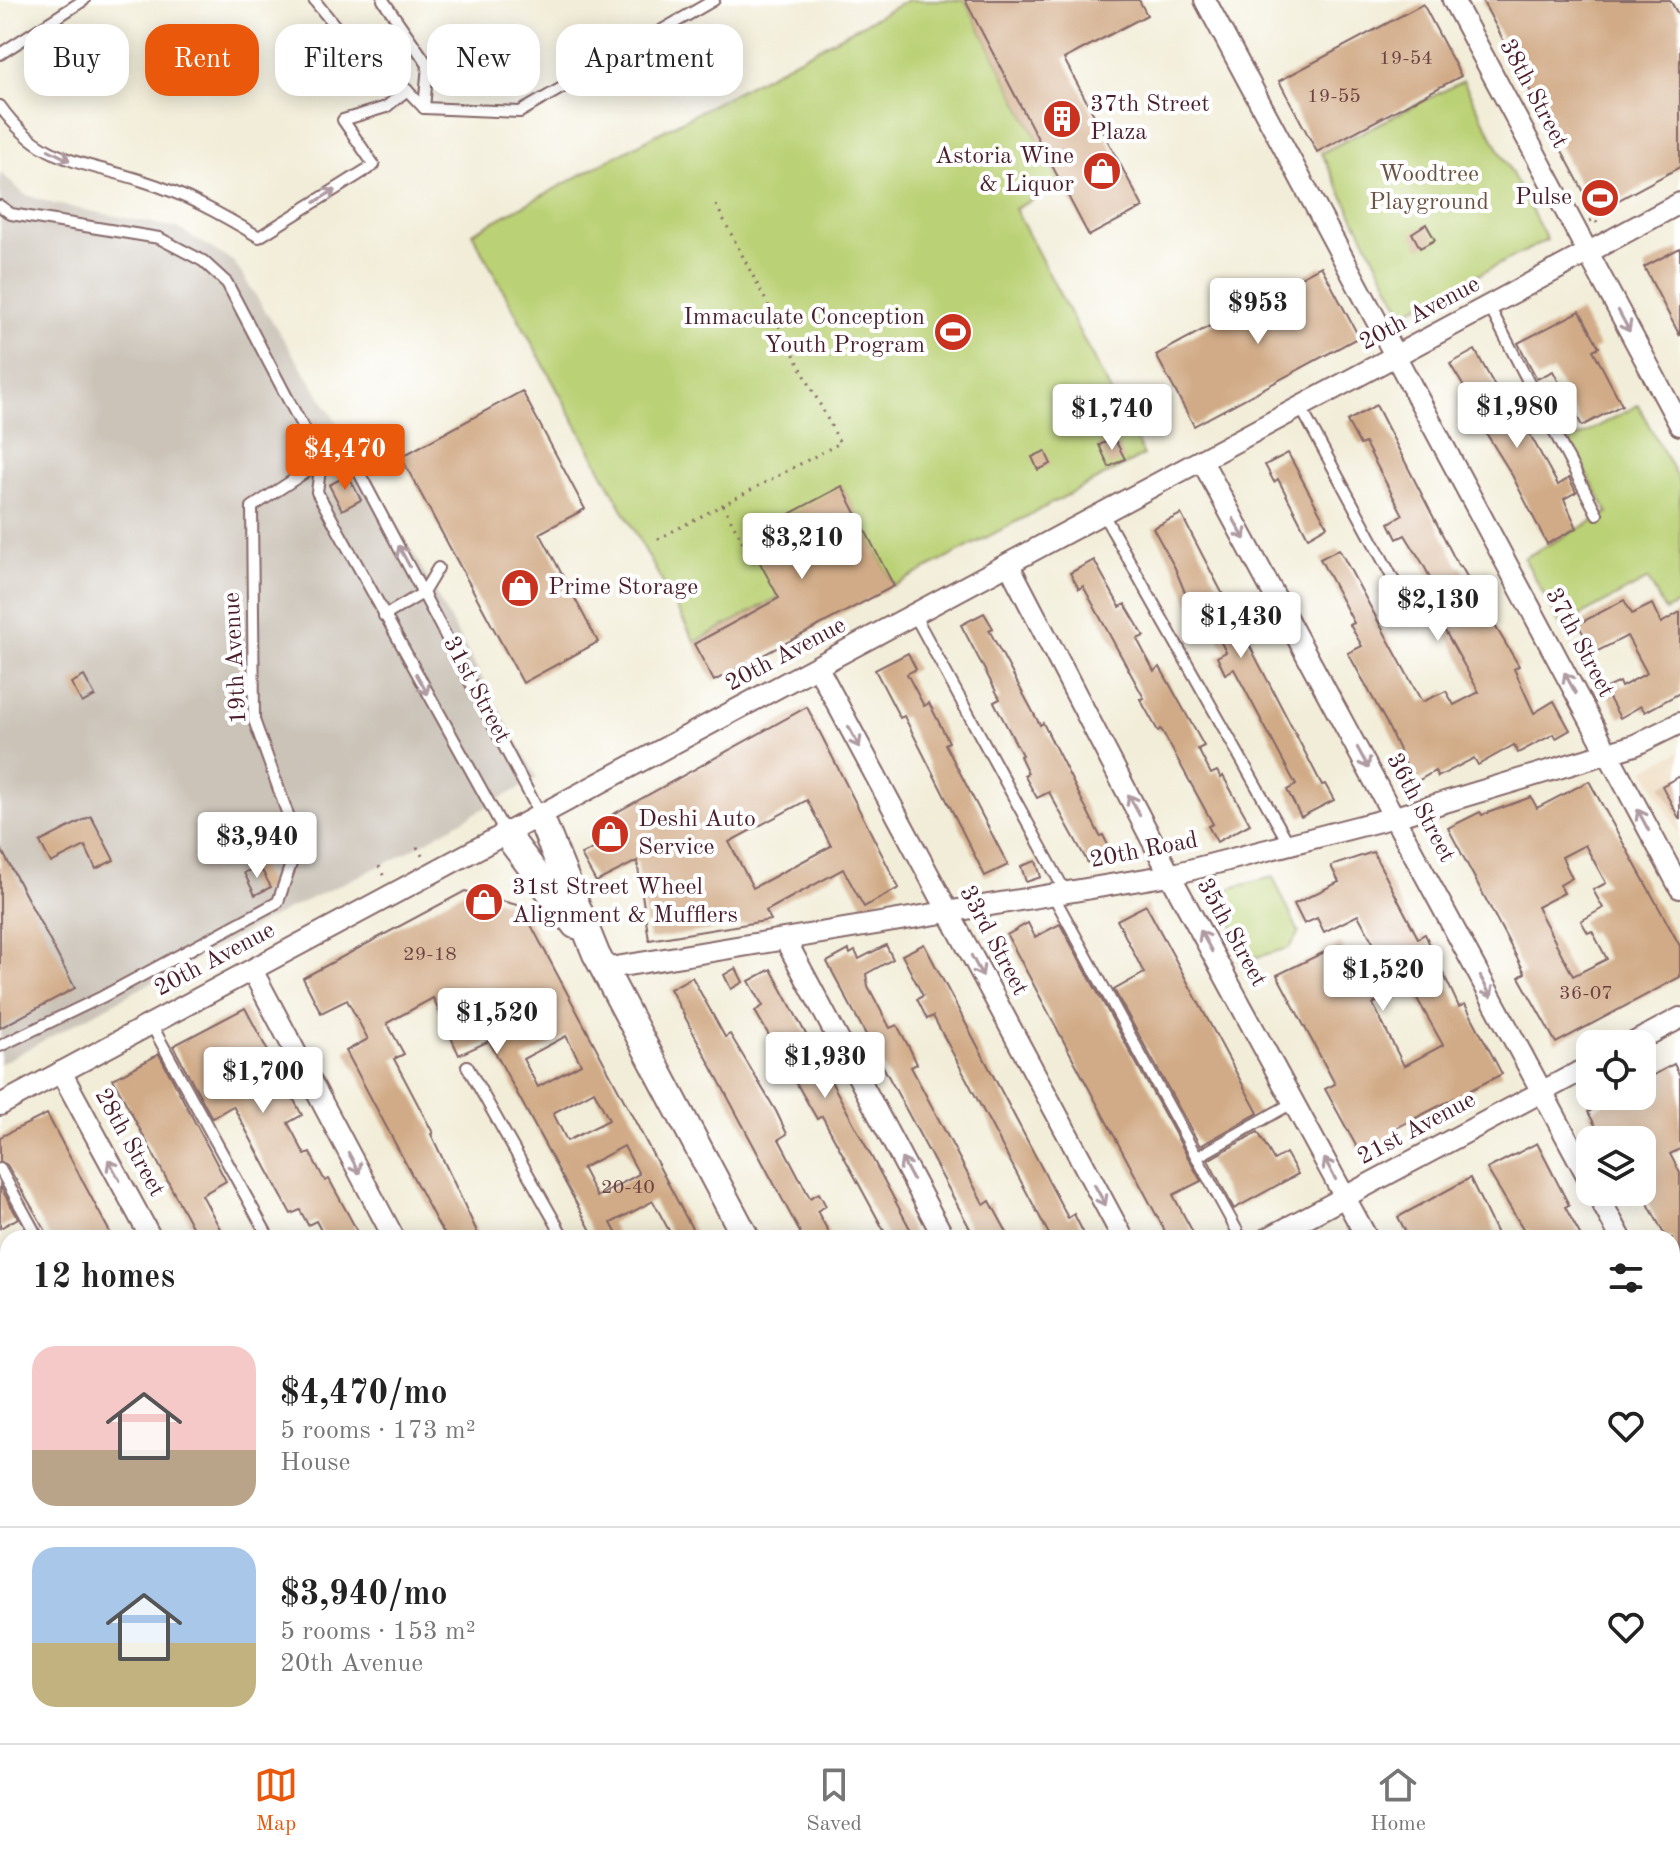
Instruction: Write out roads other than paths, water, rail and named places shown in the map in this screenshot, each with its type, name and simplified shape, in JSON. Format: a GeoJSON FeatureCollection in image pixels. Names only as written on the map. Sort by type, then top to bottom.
{"type":"FeatureCollection","features":[{"type":"Feature","properties":{"kind":"street","name":"37th Street"},"geometry":{"type":"LineString","coordinates":[[1205,0],[1680,888]]}},
{"type":"Feature","properties":{"kind":"street","name":"38th Street"},"geometry":{"type":"LineString","coordinates":[[1453,0],[1680,425]]}},
{"type":"Feature","properties":{"kind":"street","name":"20th Avenue"},"geometry":{"type":"LineString","coordinates":[[0,1105],[1680,203]]}},
{"type":"Feature","properties":{"kind":"street","name":"36th Street"},"geometry":{"type":"LineString","coordinates":[[1202,461],[1576,1155]]}},
{"type":"Feature","properties":{"kind":"street","name":"35th Street"},"geometry":{"type":"LineString","coordinates":[[1009,565],[1170,875],[1363,1230]]}},
{"type":"Feature","properties":{"kind":"street","name":"33rd Street"},"geometry":{"type":"LineString","coordinates":[[818,668],[1119,1230]]}},
{"type":"Feature","properties":{"kind":"street","name":"20th Road"},"geometry":{"type":"LineString","coordinates":[[600,961],[785,939],[1170,875],[1395,817],[1635,745],[1680,723]]}},
{"type":"Feature","properties":{"kind":"street","name":"31st Street"},"geometry":{"type":"LineString","coordinates":[[540,816],[600,961],[742,1230]]}},
{"type":"Feature","properties":{"kind":"street","name":"31st Street"},"geometry":{"type":"LineString","coordinates":[[506,834],[600,961]]}},
{"type":"Feature","properties":{"kind":"street"},"geometry":{"type":"LineString","coordinates":[[785,939],[940,1230]]}},
{"type":"Feature","properties":{"kind":"street"},"geometry":{"type":"LineString","coordinates":[[252,970],[390,1230]]}},
{"type":"Feature","properties":{"kind":"street"},"geometry":{"type":"LineString","coordinates":[[1656,1031],[1680,1018]]}},
{"type":"Feature","properties":{"kind":"street","name":"28th Street"},"geometry":{"type":"LineString","coordinates":[[61,1072],[147,1230]]}},
{"type":"Feature","properties":{"kind":"street","name":"21st Avenue"},"geometry":{"type":"LineString","coordinates":[[1283,1230],[1576,1074]]}},
{"type":"Feature","properties":{"kind":"street"},"geometry":{"type":"LineString","coordinates":[[1604,1206],[1617,1230]]}},
{"type":"Feature","properties":{"kind":"lane"},"geometry":{"type":"LineString","coordinates":[[0,54],[84,0]]}},
{"type":"Feature","properties":{"kind":"lane"},"geometry":{"type":"LineString","coordinates":[[314,0],[333,24]]}},
{"type":"Feature","properties":{"kind":"lane"},"geometry":{"type":"LineString","coordinates":[[383,0],[428,65],[424,108]]}},
{"type":"Feature","properties":{"kind":"lane"},"geometry":{"type":"LineString","coordinates":[[411,94],[424,108],[520,112],[714,0]]}},
{"type":"Feature","properties":{"kind":"lane"},"geometry":{"type":"LineString","coordinates":[[0,106],[12,124],[59,158],[143,181],[208,206],[259,237],[374,165],[343,120],[386,107],[400,96]]}},
{"type":"Feature","properties":{"kind":"lane","name":"31st Street"},"geometry":{"type":"LineString","coordinates":[[0,206],[11,214],[159,238],[203,261],[227,283],[321,462],[317,492],[506,834]]}},
{"type":"Feature","properties":{"kind":"lane"},"geometry":{"type":"LineString","coordinates":[[1489,306],[1597,514]]}},
{"type":"Feature","properties":{"kind":"lane"},"geometry":{"type":"LineString","coordinates":[[1301,408],[1406,603]]}},
{"type":"Feature","properties":{"kind":"lane","name":"31st Street"},"geometry":{"type":"LineString","coordinates":[[321,462],[354,463],[540,816]]}},
{"type":"Feature","properties":{"kind":"lane","name":"19th Avenue"},"geometry":{"type":"LineString","coordinates":[[0,1046],[102,997],[278,902],[298,843],[254,720],[252,507],[321,462]]}},
{"type":"Feature","properties":{"kind":"lane"},"geometry":{"type":"LineString","coordinates":[[1103,514],[1289,844]]}},
{"type":"Feature","properties":{"kind":"lane"},"geometry":{"type":"LineString","coordinates":[[384,616],[423,593],[438,568]]}},
{"type":"Feature","properties":{"kind":"lane"},"geometry":{"type":"LineString","coordinates":[[915,616],[1237,1230]]}},
{"type":"Feature","properties":{"kind":"lane"},"geometry":{"type":"LineString","coordinates":[[151,1024],[265,1230]]}},
{"type":"Feature","properties":{"kind":"lane"},"geometry":{"type":"LineString","coordinates":[[467,1066],[559,1230]]}},
{"type":"Feature","properties":{"kind":"lane"},"geometry":{"type":"LineString","coordinates":[[1197,1157],[1294,1102]]}},
{"type":"Feature","properties":{"kind":"lane"},"geometry":{"type":"LineString","coordinates":[[0,1169],[34,1230]]}},
{"type":"Feature","properties":{"kind":"place","name":"37th Street Plaza"},"geometry":{"type":"Point","coordinates":[1062,119]}},
{"type":"Feature","properties":{"kind":"place","name":"Astoria Wine & Liquor"},"geometry":{"type":"Point","coordinates":[1102,171]}},
{"type":"Feature","properties":{"kind":"place","name":"Pulse"},"geometry":{"type":"Point","coordinates":[1600,198]}},
{"type":"Feature","properties":{"kind":"place","name":"Immaculate Conception Youth Program"},"geometry":{"type":"Point","coordinates":[953,332]}},
{"type":"Feature","properties":{"kind":"place","name":"Prime Storage"},"geometry":{"type":"Point","coordinates":[520,588]}},
{"type":"Feature","properties":{"kind":"place","name":"Deshi Auto Service"},"geometry":{"type":"Point","coordinates":[610,834]}},
{"type":"Feature","properties":{"kind":"place","name":"31st Street Wheel Alignment & Mufflers"},"geometry":{"type":"Point","coordinates":[484,902]}},
{"type":"Feature","properties":{"kind":"park label","name":"Woodtree Playground"},"geometry":{"type":"Point","coordinates":[1429,189]}}]}
